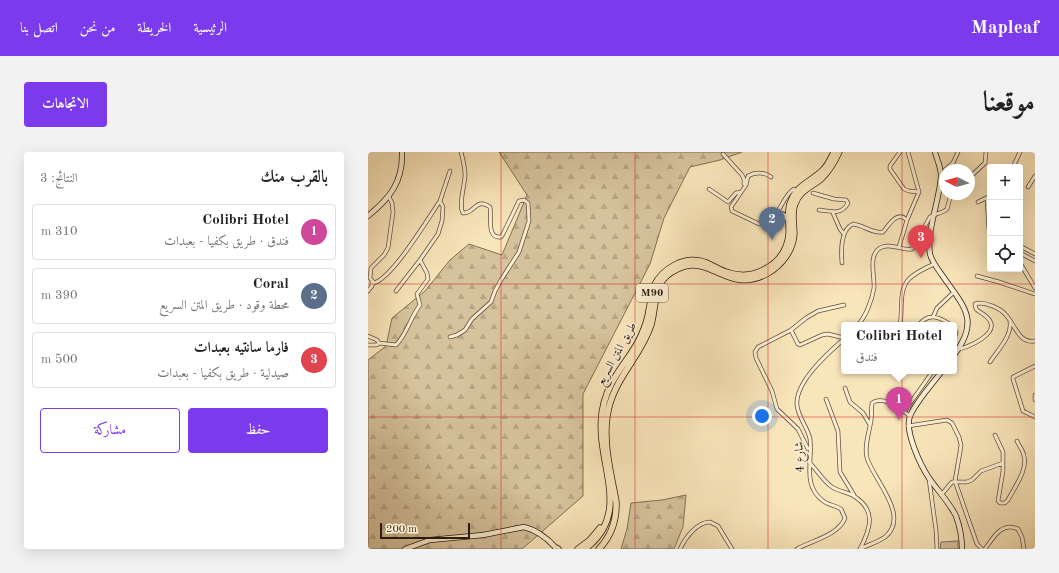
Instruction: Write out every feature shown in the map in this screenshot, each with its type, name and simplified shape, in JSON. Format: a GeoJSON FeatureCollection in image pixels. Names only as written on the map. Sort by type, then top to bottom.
{"type":"FeatureCollection","features":[{"type":"Feature","properties":{"kind":"highway","name":"طريق المتن السريع"},"geometry":{"type":"LineString","coordinates":[[585,549],[594,542],[604,530],[610,511],[609,488],[601,437],[603,406],[614,378],[642,335],[648,316],[652,292],[657,282],[668,269],[688,261],[703,262],[734,274],[749,275],[764,270],[774,263],[784,251],[789,236],[790,202],[802,185],[823,171],[834,152]]}},
{"type":"Feature","properties":{"kind":"highway","name":"طريق المتن السريع"},"geometry":{"type":"LineString","coordinates":[[599,549],[610,535],[615,522],[616,511],[616,501],[606,435],[609,406],[613,393],[620,379],[647,336],[657,293],[662,281],[671,272],[690,265],[704,266],[728,278],[744,280],[763,275],[778,266],[787,255],[793,241],[793,210],[797,200],[803,191],[830,170],[839,152]]}},
{"type":"Feature","properties":{"kind":"highway"},"geometry":{"type":"LineString","coordinates":[[776,215],[783,215],[789,220]]}},
{"type":"Feature","properties":{"kind":"highway"},"geometry":{"type":"LineString","coordinates":[[578,549],[596,534],[610,511]]}},
{"type":"Feature","properties":{"kind":"main road"},"geometry":{"type":"LineString","coordinates":[[368,216],[389,197],[400,175],[402,152]]}},
{"type":"Feature","properties":{"kind":"main road"},"geometry":{"type":"LineString","coordinates":[[935,152],[941,164]]}},
{"type":"Feature","properties":{"kind":"main road"},"geometry":{"type":"LineString","coordinates":[[939,190],[934,214],[930,249],[934,264],[965,309],[968,323],[966,336],[958,349]]}},
{"type":"Feature","properties":{"kind":"main road"},"geometry":{"type":"LineString","coordinates":[[940,374],[910,416],[908,426],[913,443],[929,478],[955,514],[959,524],[962,549]]}},
{"type":"Feature","properties":{"kind":"main road"},"geometry":{"type":"LineString","coordinates":[[405,549],[430,540],[483,535],[524,527],[546,538],[557,549]]}},
{"type":"Feature","properties":{"kind":"street"},"geometry":{"type":"LineString","coordinates":[[450,337],[465,330],[472,319],[491,302],[500,280],[518,256],[529,218],[528,203],[524,200],[519,200],[503,234],[498,238],[493,235],[492,213],[490,207],[485,204],[480,204],[467,214],[463,213],[461,207],[466,173],[461,152]]}},
{"type":"Feature","properties":{"kind":"street"},"geometry":{"type":"LineString","coordinates":[[900,152],[890,166],[890,169],[904,189],[919,192]]}},
{"type":"Feature","properties":{"kind":"street"},"geometry":{"type":"LineString","coordinates":[[899,247],[907,220],[919,192],[908,152]]}},
{"type":"Feature","properties":{"kind":"street"},"geometry":{"type":"LineString","coordinates":[[952,164],[958,152]]}},
{"type":"Feature","properties":{"kind":"street"},"geometry":{"type":"LineString","coordinates":[[975,172],[985,162],[986,152]]}},
{"type":"Feature","properties":{"kind":"street"},"geometry":{"type":"LineString","coordinates":[[1014,152],[1017,157]]}},
{"type":"Feature","properties":{"kind":"street"},"geometry":{"type":"LineString","coordinates":[[1014,164],[1020,152]]}},
{"type":"Feature","properties":{"kind":"street"},"geometry":{"type":"LineString","coordinates":[[723,154],[742,175],[745,186]]}},
{"type":"Feature","properties":{"kind":"street"},"geometry":{"type":"LineString","coordinates":[[372,282],[376,282],[395,266],[440,201],[450,171]]}},
{"type":"Feature","properties":{"kind":"street"},"geometry":{"type":"LineString","coordinates":[[771,177],[764,173],[750,175],[745,186],[731,207],[733,212],[762,224],[771,221],[782,206],[788,193],[794,189]]}},
{"type":"Feature","properties":{"kind":"street"},"geometry":{"type":"LineString","coordinates":[[1028,187],[1035,176]]}},
{"type":"Feature","properties":{"kind":"street"},"geometry":{"type":"LineString","coordinates":[[709,189],[728,202],[736,193],[741,192]]}},
{"type":"Feature","properties":{"kind":"street"},"geometry":{"type":"LineString","coordinates":[[813,192],[834,199],[847,201],[848,203],[847,206],[838,212],[833,213],[820,210]]}},
{"type":"Feature","properties":{"kind":"street"},"geometry":{"type":"LineString","coordinates":[[368,292],[372,286],[370,275],[371,268],[384,255],[389,243],[393,212],[392,203],[389,197]]}},
{"type":"Feature","properties":{"kind":"street"},"geometry":{"type":"LineString","coordinates":[[978,202],[987,199]]}},
{"type":"Feature","properties":{"kind":"street"},"geometry":{"type":"LineString","coordinates":[[860,322],[864,317],[873,291],[873,262],[876,252],[886,246],[899,247],[908,250],[912,249],[927,220],[934,214],[943,212],[947,209],[949,200]]}},
{"type":"Feature","properties":{"kind":"street"},"geometry":{"type":"LineString","coordinates":[[396,291],[420,260],[442,226],[442,207],[440,201]]}},
{"type":"Feature","properties":{"kind":"street"},"geometry":{"type":"LineString","coordinates":[[833,213],[840,229],[844,234]]}},
{"type":"Feature","properties":{"kind":"street"},"geometry":{"type":"LineString","coordinates":[[842,263],[844,234],[849,226],[853,224],[878,232],[883,232],[897,217],[902,216],[907,220]]}},
{"type":"Feature","properties":{"kind":"street"},"geometry":{"type":"LineString","coordinates":[[1023,248],[1035,254]]}},
{"type":"Feature","properties":{"kind":"street"},"geometry":{"type":"LineString","coordinates":[[1023,255],[1035,261]]}},
{"type":"Feature","properties":{"kind":"street"},"geometry":{"type":"LineString","coordinates":[[368,345],[375,346],[379,343],[396,345],[404,335],[414,312],[420,305],[418,294],[428,278],[426,270],[420,260]]}},
{"type":"Feature","properties":{"kind":"street"},"geometry":{"type":"LineString","coordinates":[[900,322],[905,285],[912,277],[934,264]]}},
{"type":"Feature","properties":{"kind":"street"},"geometry":{"type":"LineString","coordinates":[[1023,268],[1035,288]]}},
{"type":"Feature","properties":{"kind":"street"},"geometry":{"type":"LineString","coordinates":[[977,276],[1035,294]]}},
{"type":"Feature","properties":{"kind":"street"},"geometry":{"type":"LineString","coordinates":[[933,317],[937,308],[954,292]]}},
{"type":"Feature","properties":{"kind":"street"},"geometry":{"type":"LineString","coordinates":[[958,349],[976,343],[990,331],[990,321],[976,309],[976,303],[989,305],[999,310],[1010,320],[1024,340],[1030,342],[1035,341]]}},
{"type":"Feature","properties":{"kind":"street"},"geometry":{"type":"LineString","coordinates":[[809,451],[798,430],[777,409],[772,391],[755,354],[756,349],[791,330],[818,311],[844,305]]}},
{"type":"Feature","properties":{"kind":"street"},"geometry":{"type":"LineString","coordinates":[[921,322],[926,318],[933,317],[946,322]]}},
{"type":"Feature","properties":{"kind":"street"},"geometry":{"type":"LineString","coordinates":[[990,362],[1008,336],[1011,325],[1010,320]]}},
{"type":"Feature","properties":{"kind":"street"},"geometry":{"type":"LineString","coordinates":[[791,330],[798,344],[800,345],[822,334],[828,334],[841,338]]}},
{"type":"Feature","properties":{"kind":"street"},"geometry":{"type":"LineString","coordinates":[[368,336],[377,340],[379,343]]}},
{"type":"Feature","properties":{"kind":"street","name":"شارع 4"},"geometry":{"type":"LineString","coordinates":[[797,549],[826,536],[841,525],[845,518],[841,509],[823,502],[815,493],[809,478],[810,439],[797,404],[798,395],[820,360],[841,342]]}},
{"type":"Feature","properties":{"kind":"street"},"geometry":{"type":"LineString","coordinates":[[1035,366],[1018,374],[1013,377],[1013,379],[1023,411],[1035,417]]}},
{"type":"Feature","properties":{"kind":"street"},"geometry":{"type":"LineString","coordinates":[[904,412],[931,374]]}},
{"type":"Feature","properties":{"kind":"street"},"geometry":{"type":"LineString","coordinates":[[845,388],[850,402],[863,413],[870,425]]}},
{"type":"Feature","properties":{"kind":"street"},"geometry":{"type":"LineString","coordinates":[[1035,395],[1035,400]]}},
{"type":"Feature","properties":{"kind":"street"},"geometry":{"type":"LineString","coordinates":[[826,399],[838,431],[840,472],[854,496],[866,508],[870,517],[867,534],[860,549]]}},
{"type":"Feature","properties":{"kind":"street"},"geometry":{"type":"LineString","coordinates":[[860,549],[886,536],[891,528],[893,517],[893,511],[889,499],[867,457],[866,446],[873,401],[887,402],[910,416]]}},
{"type":"Feature","properties":{"kind":"street"},"geometry":{"type":"LineString","coordinates":[[908,426],[947,420],[952,423],[961,445],[955,481],[977,544],[984,549],[998,531],[1010,527],[1018,529],[1022,538],[1024,549]]}},
{"type":"Feature","properties":{"kind":"street"},"geometry":{"type":"LineString","coordinates":[[995,435],[1003,452],[1003,471],[998,500],[1002,503],[1005,503],[1008,500],[1021,476],[1025,458],[1017,441]]}},
{"type":"Feature","properties":{"kind":"street"},"geometry":{"type":"LineString","coordinates":[[809,462],[829,485],[854,496]]}},
{"type":"Feature","properties":{"kind":"street"},"geometry":{"type":"LineString","coordinates":[[942,494],[949,484],[955,481],[967,482],[972,480],[980,471],[1003,463]]}},
{"type":"Feature","properties":{"kind":"street"},"geometry":{"type":"LineString","coordinates":[[929,478],[937,549]]}},
{"type":"Feature","properties":{"kind":"street"},"geometry":{"type":"LineString","coordinates":[[680,549],[691,533],[703,524],[710,522],[718,526],[732,549]]}},
{"type":"Feature","properties":{"kind":"green space"},"geometry":{"type":"Polygon","coordinates":[[[499,152],[742,152],[720,160],[690,167],[664,218],[650,264],[583,394],[583,496],[522,549],[368,549],[368,360],[386,346],[392,318],[425,291],[450,260],[469,244],[502,255],[527,195],[499,152]]]}},
{"type":"Feature","properties":{"kind":"green space"},"geometry":{"type":"Polygon","coordinates":[[[686,495],[683,527],[674,549],[621,549],[627,529],[631,503],[662,500],[686,495]]]}},
{"type":"Feature","properties":{"kind":"green space"},"geometry":{"type":"Polygon","coordinates":[[[958,541],[958,549],[940,549],[941,542],[958,541]]]}},
{"type":"Feature","properties":{"kind":"place","name":"Coral"},"geometry":{"type":"Point","coordinates":[772,240]}},
{"type":"Feature","properties":{"kind":"place","name":"فارما سانتيه بعبدات"},"geometry":{"type":"Point","coordinates":[921,258]}},
{"type":"Feature","properties":{"kind":"place","name":"Colibri Hotel"},"geometry":{"type":"Point","coordinates":[899,420]}}]}
